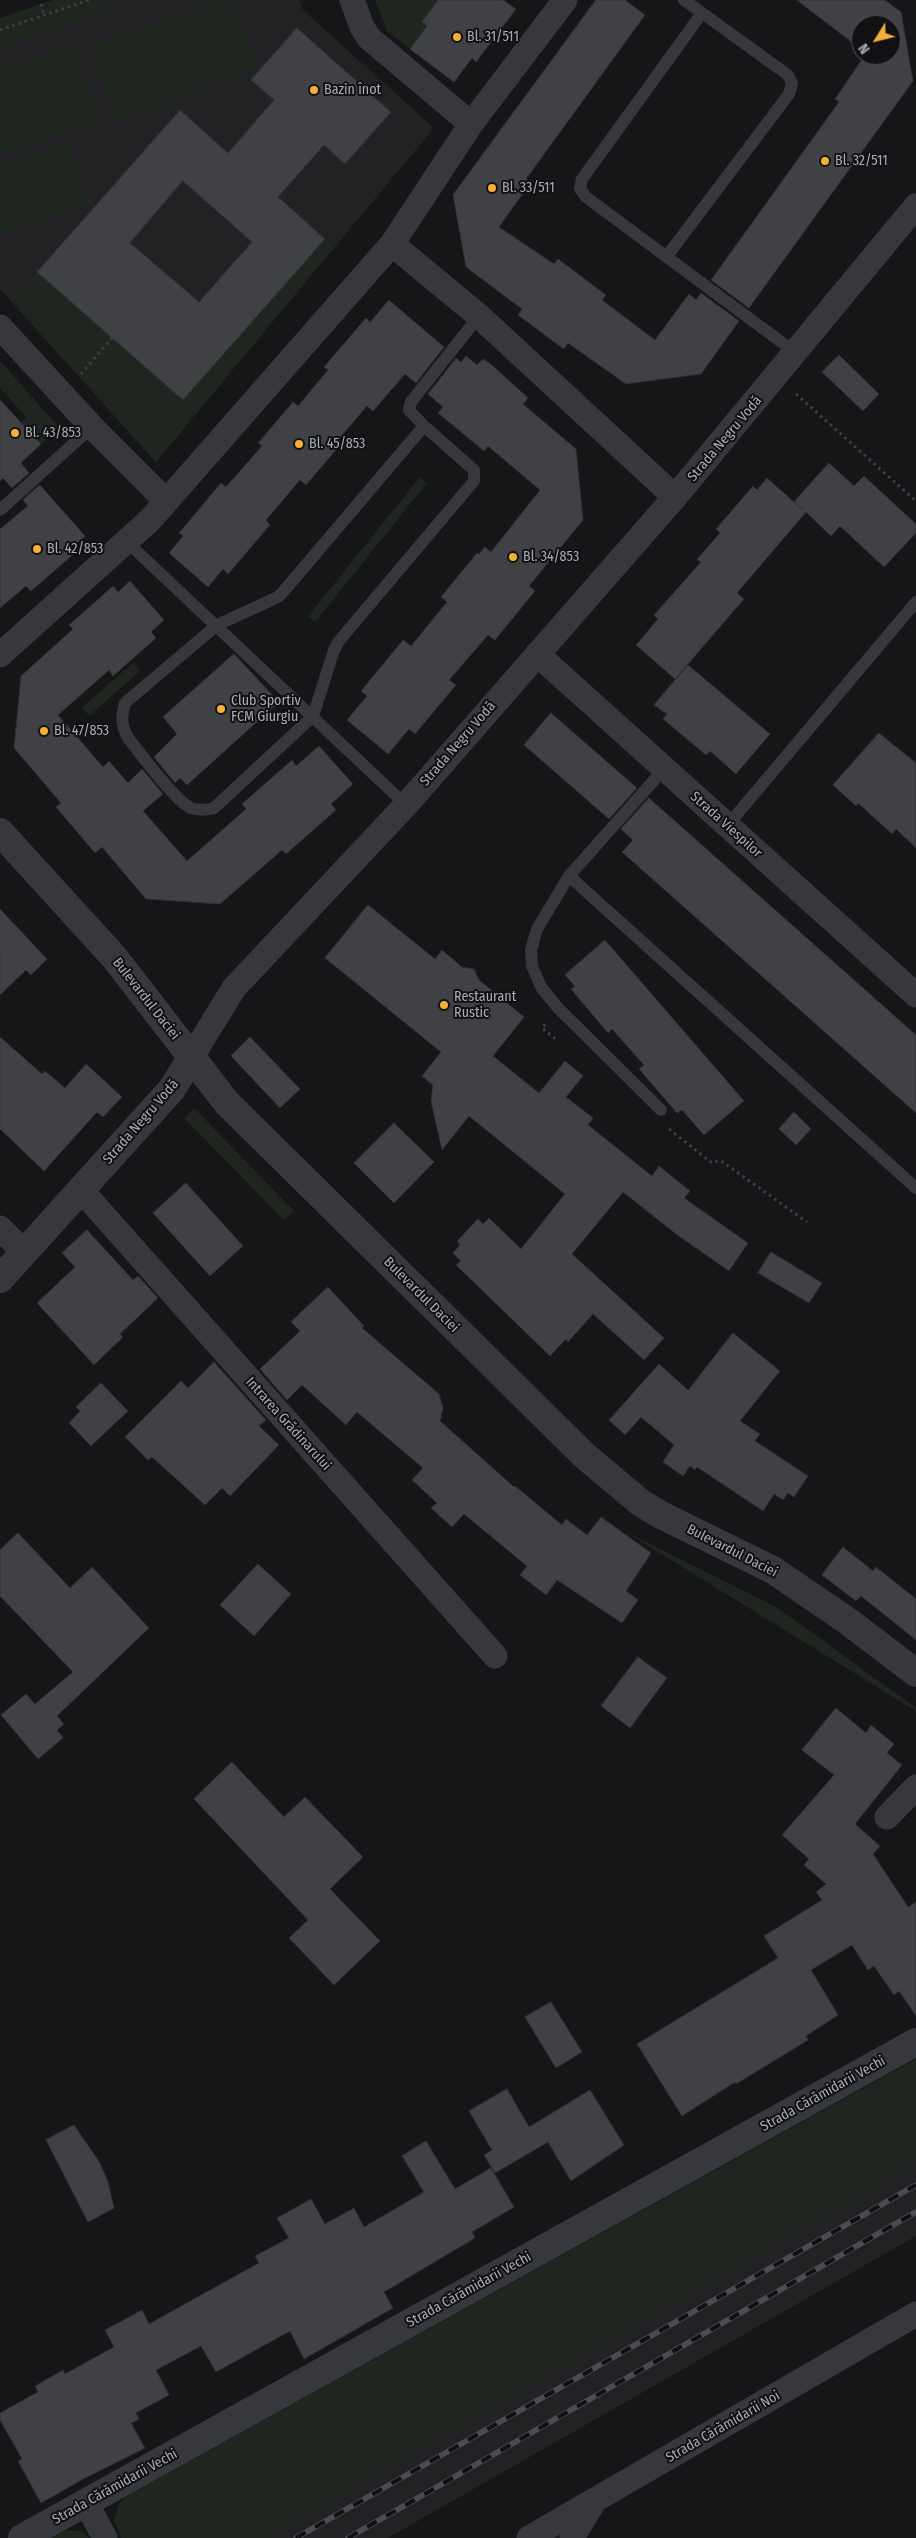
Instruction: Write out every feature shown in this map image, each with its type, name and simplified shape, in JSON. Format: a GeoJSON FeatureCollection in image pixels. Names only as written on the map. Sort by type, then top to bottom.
{"type":"FeatureCollection","features":[{"type":"Feature","properties":{"kind":"street"},"geometry":{"type":"LineString","coordinates":[[352,0],[362,27],[374,43],[471,124]]}},
{"type":"Feature","properties":{"kind":"street"},"geometry":{"type":"LineString","coordinates":[[0,655],[127,542],[166,501],[392,244],[471,124],[565,0]]}},
{"type":"Feature","properties":{"kind":"street","name":"Strada Negru Vodă"},"geometry":{"type":"LineString","coordinates":[[0,1279],[82,1191],[172,1089],[234,988],[406,805],[675,497],[777,377],[916,206]]}},
{"type":"Feature","properties":{"kind":"street"},"geometry":{"type":"LineString","coordinates":[[392,244],[479,316],[675,497]]}},
{"type":"Feature","properties":{"kind":"street"},"geometry":{"type":"LineString","coordinates":[[0,327],[92,427],[166,501]]}},
{"type":"Feature","properties":{"kind":"street","name":"Strada Viespilor"},"geometry":{"type":"LineString","coordinates":[[537,654],[916,995]]}},
{"type":"Feature","properties":{"kind":"street","name":"Bulevardul Daciei"},"geometry":{"type":"LineString","coordinates":[[0,832],[114,957],[143,992],[191,1058],[227,1103],[565,1437],[613,1481],[660,1515],[773,1570],[849,1622],[916,1673]]}},
{"type":"Feature","properties":{"kind":"street","name":"Intrarea Grădinarului"},"geometry":{"type":"LineString","coordinates":[[82,1191],[495,1656]]}},
{"type":"Feature","properties":{"kind":"street"},"geometry":{"type":"LineString","coordinates":[[0,1228],[25,1253]]}},
{"type":"Feature","properties":{"kind":"street"},"geometry":{"type":"LineString","coordinates":[[887,1817],[916,1786]]}},
{"type":"Feature","properties":{"kind":"street","name":"Strada Cărămidarii Vechi"},"geometry":{"type":"LineString","coordinates":[[22,2538],[916,2042]]}},
{"type":"Feature","properties":{"kind":"street","name":"Strada Cărămidarii Noi"},"geometry":{"type":"LineString","coordinates":[[529,2538],[916,2314]]}},
{"type":"Feature","properties":{"kind":"street"},"geometry":{"type":"LineString","coordinates":[[572,2538],[593,2502]]}},
{"type":"Feature","properties":{"kind":"street"},"geometry":{"type":"LineString","coordinates":[[86,2503],[105,2538]]}},
{"type":"Feature","properties":{"kind":"lane"},"geometry":{"type":"LineString","coordinates":[[667,256],[789,94],[792,83],[788,75],[684,0]]}},
{"type":"Feature","properties":{"kind":"lane"},"geometry":{"type":"LineString","coordinates":[[702,13],[582,179],[580,189],[586,197],[796,353]]}},
{"type":"Feature","properties":{"kind":"lane"},"geometry":{"type":"LineString","coordinates":[[424,426],[278,597],[217,625],[125,703],[121,716],[122,727],[128,738],[179,799],[190,808],[204,811],[214,808],[313,715],[334,650],[339,641],[476,476],[474,470],[424,426],[409,410],[410,402],[479,316]]}},
{"type":"Feature","properties":{"kind":"lane"},"geometry":{"type":"LineString","coordinates":[[0,510],[92,427]]}},
{"type":"Feature","properties":{"kind":"lane"},"geometry":{"type":"LineString","coordinates":[[127,542],[313,715],[406,805]]}},
{"type":"Feature","properties":{"kind":"lane"},"geometry":{"type":"LineString","coordinates":[[727,826],[916,602]]}},
{"type":"Feature","properties":{"kind":"lane"},"geometry":{"type":"LineString","coordinates":[[661,1110],[558,1008],[541,987],[532,966],[532,950],[537,929],[569,876],[664,770]]}},
{"type":"Feature","properties":{"kind":"lane"},"geometry":{"type":"LineString","coordinates":[[569,876],[916,1188]]}},
{"type":"Feature","properties":{"kind":"path"},"geometry":{"type":"LineString","coordinates":[[0,30],[88,0]]}},
{"type":"Feature","properties":{"kind":"path"},"geometry":{"type":"LineString","coordinates":[[41,4],[44,15]]}},
{"type":"Feature","properties":{"kind":"path"},"geometry":{"type":"LineString","coordinates":[[79,376],[112,338]]}},
{"type":"Feature","properties":{"kind":"path"},"geometry":{"type":"LineString","coordinates":[[777,377],[916,501]]}},
{"type":"Feature","properties":{"kind":"shaded area"},"geometry":{"type":"Polygon","coordinates":[[[53,0],[135,0],[0,48],[0,18],[53,0]]]}},
{"type":"Feature","properties":{"kind":"shaded area"},"geometry":{"type":"Polygon","coordinates":[[[135,0],[278,0],[302,9],[434,128],[156,462],[0,289],[0,48],[135,0]]]}},
{"type":"Feature","properties":{"kind":"shaded area"},"geometry":{"type":"Polygon","coordinates":[[[216,0],[232,0],[257,70],[115,121],[88,46],[216,0]]]}},
{"type":"Feature","properties":{"kind":"shaded area"},"geometry":{"type":"Polygon","coordinates":[[[278,0],[300,0],[302,9],[278,0]]]}},
{"type":"Feature","properties":{"kind":"shaded area"},"geometry":{"type":"Polygon","coordinates":[[[375,0],[438,0],[422,21],[427,26],[410,49],[387,31],[375,0]]]}},
{"type":"Feature","properties":{"kind":"shaded area"},"geometry":{"type":"Polygon","coordinates":[[[75,43],[101,121],[0,156],[0,69],[75,43]]]}},
{"type":"Feature","properties":{"kind":"shaded area"},"geometry":{"type":"Polygon","coordinates":[[[69,141],[90,204],[0,234],[0,165],[69,141]]]}},
{"type":"Feature","properties":{"kind":"shaded area"},"geometry":{"type":"Polygon","coordinates":[[[325,239],[334,247],[156,462],[10,300],[37,272],[183,400],[325,239]]]}},
{"type":"Feature","properties":{"kind":"shaded area"},"geometry":{"type":"Polygon","coordinates":[[[0,361],[59,427],[41,444],[21,423],[26,417],[0,388],[0,361]]]}},
{"type":"Feature","properties":{"kind":"shaded area"},"geometry":{"type":"Polygon","coordinates":[[[420,477],[427,483],[315,622],[308,616],[420,477]]]}},
{"type":"Feature","properties":{"kind":"shaded area"},"geometry":{"type":"Polygon","coordinates":[[[133,663],[140,671],[89,716],[82,707],[133,663]]]}},
{"type":"Feature","properties":{"kind":"shaded area"},"geometry":{"type":"Polygon","coordinates":[[[194,1108],[294,1211],[284,1220],[184,1118],[194,1108]]]}},
{"type":"Feature","properties":{"kind":"shaded area"},"geometry":{"type":"Polygon","coordinates":[[[624,1531],[778,1608],[916,1708],[916,1711],[624,1531]]]}},
{"type":"Feature","properties":{"kind":"shaded area"},"geometry":{"type":"Polygon","coordinates":[[[916,2059],[916,2164],[265,2538],[121,2538],[114,2520],[120,2502],[127,2496],[916,2059]]]}},
{"type":"Feature","properties":{"kind":"shaded area"},"geometry":{"type":"Polygon","coordinates":[[[916,2164],[916,2236],[388,2538],[265,2538],[916,2164]]]}},
{"type":"Feature","properties":{"kind":"shaded area"},"geometry":{"type":"Polygon","coordinates":[[[66,2530],[81,2531],[89,2538],[52,2538],[66,2530]]]}},
{"type":"Feature","properties":{"kind":"building","name":"Bl. 31/511"},"geometry":{"type":"Polygon","coordinates":[[[438,0],[503,0],[516,9],[476,62],[472,58],[454,82],[410,49],[427,26],[422,22],[438,0]]]}},
{"type":"Feature","properties":{"kind":"building","name":"Bl. 33/511"},"geometry":{"type":"Polygon","coordinates":[[[596,0],[625,0],[645,15],[526,179],[531,182],[499,227],[554,264],[558,259],[606,295],[602,300],[655,340],[689,294],[696,300],[701,293],[739,321],[701,374],[626,384],[568,343],[564,349],[518,315],[522,309],[466,267],[453,195],[596,0]]]}},
{"type":"Feature","properties":{"kind":"building","name":"Bl. 32/511"},"geometry":{"type":"Polygon","coordinates":[[[797,0],[885,0],[901,12],[913,81],[749,308],[711,280],[839,102],[835,99],[858,65],[901,65],[901,15],[851,15],[851,41],[797,0]]]}},
{"type":"Feature","properties":{"kind":"building"},"geometry":{"type":"Polygon","coordinates":[[[297,28],[391,112],[345,164],[324,145],[278,197],[325,239],[183,400],[37,272],[180,110],[228,153],[274,100],[251,80],[297,28]],[[183,181],[130,243],[199,302],[252,242],[183,181]]]}},
{"type":"Feature","properties":{"kind":"building","name":"Bl. 45/853"},"geometry":{"type":"Polygon","coordinates":[[[389,300],[444,347],[416,383],[405,374],[373,411],[367,406],[337,441],[341,444],[306,485],[300,480],[266,520],[270,525],[228,574],[223,569],[208,587],[169,553],[183,536],[179,533],[221,483],[226,487],[262,446],[258,443],[293,402],[298,406],[328,370],[324,367],[366,318],[370,322],[389,300]]]}},
{"type":"Feature","properties":{"kind":"building"},"geometry":{"type":"Polygon","coordinates":[[[839,355],[879,394],[863,411],[822,372],[839,355]]]}},
{"type":"Feature","properties":{"kind":"building","name":"Bl. 34/853"},"geometry":{"type":"Polygon","coordinates":[[[466,356],[477,365],[483,359],[493,366],[528,398],[523,404],[576,449],[583,520],[529,586],[535,591],[495,640],[488,635],[449,680],[456,685],[415,734],[409,729],[388,754],[347,720],[367,696],[361,691],[403,640],[411,646],[447,602],[441,597],[477,553],[479,554],[485,547],[491,552],[540,490],[488,446],[484,451],[438,413],[443,407],[428,394],[456,358],[461,362],[466,356]]]}},
{"type":"Feature","properties":{"kind":"building","name":"Bl. 43/853"},"geometry":{"type":"Polygon","coordinates":[[[0,400],[41,444],[21,463],[29,473],[12,488],[3,478],[0,481],[0,400]]]}},
{"type":"Feature","properties":{"kind":"building"},"geometry":{"type":"Polygon","coordinates":[[[829,463],[854,486],[864,476],[916,524],[916,533],[884,567],[840,526],[831,536],[806,512],[737,593],[744,599],[675,679],[636,645],[658,619],[654,615],[701,562],[697,559],[720,533],[716,529],[753,486],[757,490],[767,478],[794,502],[829,463]]]}},
{"type":"Feature","properties":{"kind":"building","name":"Bl. 42/853"},"geometry":{"type":"Polygon","coordinates":[[[40,485],[85,536],[72,547],[76,552],[31,591],[26,586],[0,608],[0,529],[28,506],[23,500],[40,485]]]}},
{"type":"Feature","properties":{"kind":"building","name":"Bl. 47/853"},"geometry":{"type":"Polygon","coordinates":[[[130,581],[164,620],[151,632],[156,638],[113,676],[109,670],[58,715],[103,767],[109,761],[128,783],[142,769],[163,794],[143,811],[187,861],[246,809],[242,804],[292,760],[296,766],[319,746],[353,784],[331,804],[336,810],[286,854],[282,850],[220,904],[146,899],[102,847],[95,853],[56,807],[61,803],[14,748],[21,676],[73,629],[69,625],[113,586],[118,592],[130,581]]]}},
{"type":"Feature","properties":{"kind":"building","name":"Club Sportiv FCM Giurgiu"},"geometry":{"type":"Polygon","coordinates":[[[234,654],[279,702],[187,785],[180,778],[175,783],[154,757],[177,734],[163,717],[234,654]]]}},
{"type":"Feature","properties":{"kind":"building"},"geometry":{"type":"Polygon","coordinates":[[[688,665],[770,734],[736,774],[710,751],[706,755],[663,719],[667,714],[654,705],[688,665]]]}},
{"type":"Feature","properties":{"kind":"building"},"geometry":{"type":"Polygon","coordinates":[[[551,713],[637,788],[609,819],[524,745],[551,713]]]}},
{"type":"Feature","properties":{"kind":"building"},"geometry":{"type":"Polygon","coordinates":[[[879,733],[916,763],[916,848],[896,829],[892,834],[858,803],[856,806],[833,785],[879,733]]]}},
{"type":"Feature","properties":{"kind":"building"},"geometry":{"type":"Polygon","coordinates":[[[649,798],[916,1035],[916,1113],[622,852],[633,840],[621,829],[649,798]]]}},
{"type":"Feature","properties":{"kind":"building"},"geometry":{"type":"Polygon","coordinates":[[[368,905],[435,959],[442,950],[462,967],[474,969],[479,980],[524,1017],[493,1056],[539,1093],[565,1061],[583,1076],[566,1097],[593,1118],[588,1125],[652,1176],[659,1166],[690,1191],[684,1198],[748,1243],[729,1271],[676,1234],[623,1192],[572,1254],[664,1338],[644,1360],[593,1314],[568,1342],[566,1339],[550,1356],[456,1265],[461,1261],[453,1253],[460,1245],[457,1241],[478,1219],[483,1224],[489,1218],[521,1249],[565,1194],[469,1116],[442,1150],[431,1101],[433,1085],[422,1076],[441,1052],[325,958],[368,905]]]}},
{"type":"Feature","properties":{"kind":"building"},"geometry":{"type":"Polygon","coordinates":[[[0,909],[47,959],[31,975],[26,970],[0,995],[0,909]]]}},
{"type":"Feature","properties":{"kind":"building"},"geometry":{"type":"Polygon","coordinates":[[[605,940],[744,1101],[704,1135],[682,1110],[677,1113],[639,1069],[644,1065],[612,1029],[608,1033],[571,989],[575,986],[565,975],[605,940]]]}},
{"type":"Feature","properties":{"kind":"building"},"geometry":{"type":"Polygon","coordinates":[[[0,1037],[42,1074],[45,1071],[65,1088],[86,1064],[122,1097],[103,1117],[97,1112],[44,1171],[0,1129],[0,1037]]]}},
{"type":"Feature","properties":{"kind":"building"},"geometry":{"type":"Polygon","coordinates":[[[250,1037],[300,1089],[280,1108],[231,1056],[250,1037]]]}},
{"type":"Feature","properties":{"kind":"building"},"geometry":{"type":"Polygon","coordinates":[[[794,1112],[811,1129],[796,1145],[779,1129],[794,1112]]]}},
{"type":"Feature","properties":{"kind":"building"},"geometry":{"type":"Polygon","coordinates":[[[394,1123],[434,1162],[394,1203],[354,1163],[394,1123]]]}},
{"type":"Feature","properties":{"kind":"building"},"geometry":{"type":"Polygon","coordinates":[[[186,1183],[243,1246],[210,1276],[153,1213],[186,1183]]]}},
{"type":"Feature","properties":{"kind":"building"},"geometry":{"type":"Polygon","coordinates":[[[87,1230],[133,1280],[138,1276],[158,1298],[120,1334],[123,1337],[94,1365],[37,1303],[75,1267],[62,1253],[87,1230]]]}},
{"type":"Feature","properties":{"kind":"building"},"geometry":{"type":"Polygon","coordinates":[[[771,1252],[822,1283],[809,1303],[758,1273],[771,1252]]]}},
{"type":"Feature","properties":{"kind":"building"},"geometry":{"type":"Polygon","coordinates":[[[328,1287],[364,1326],[362,1328],[439,1394],[443,1408],[440,1421],[514,1487],[562,1525],[566,1519],[587,1535],[601,1517],[651,1553],[626,1591],[638,1600],[622,1623],[557,1580],[546,1595],[520,1575],[527,1566],[464,1514],[452,1527],[431,1508],[437,1503],[412,1480],[423,1468],[357,1412],[346,1425],[302,1385],[287,1400],[260,1369],[300,1331],[291,1322],[328,1287]]]}},
{"type":"Feature","properties":{"kind":"building"},"geometry":{"type":"Polygon","coordinates":[[[733,1333],[780,1371],[740,1421],[760,1434],[755,1441],[808,1476],[794,1497],[788,1493],[783,1500],[774,1494],[763,1511],[697,1467],[695,1470],[690,1466],[683,1476],[663,1462],[674,1445],[641,1417],[625,1435],[609,1420],[659,1364],[688,1390],[733,1333]]]}},
{"type":"Feature","properties":{"kind":"building"},"geometry":{"type":"Polygon","coordinates":[[[214,1362],[266,1420],[259,1426],[279,1445],[230,1496],[222,1488],[205,1505],[152,1457],[148,1460],[125,1437],[181,1381],[188,1388],[214,1362]]]}},
{"type":"Feature","properties":{"kind":"building"},"geometry":{"type":"Polygon","coordinates":[[[101,1383],[128,1411],[91,1446],[69,1423],[80,1411],[76,1407],[101,1383]]]}},
{"type":"Feature","properties":{"kind":"building"},"geometry":{"type":"Polygon","coordinates":[[[18,1533],[70,1588],[92,1567],[149,1628],[57,1716],[64,1724],[57,1730],[63,1738],[38,1759],[1,1715],[26,1694],[35,1704],[73,1672],[0,1596],[0,1550],[18,1533]]]}},
{"type":"Feature","properties":{"kind":"building"},"geometry":{"type":"Polygon","coordinates":[[[843,1547],[873,1571],[876,1567],[916,1599],[916,1640],[861,1596],[856,1601],[822,1575],[843,1547]]]}},
{"type":"Feature","properties":{"kind":"building"},"geometry":{"type":"Polygon","coordinates":[[[258,1564],[291,1594],[254,1636],[220,1605],[258,1564]]]}},
{"type":"Feature","properties":{"kind":"building"},"geometry":{"type":"Polygon","coordinates":[[[638,1657],[667,1678],[630,1728],[601,1706],[638,1657]]]}},
{"type":"Feature","properties":{"kind":"building"},"geometry":{"type":"Polygon","coordinates":[[[836,1708],[866,1733],[871,1725],[894,1744],[887,1753],[902,1765],[855,1824],[880,1846],[873,1854],[908,1907],[916,1902],[916,2016],[899,1991],[894,1995],[874,1966],[868,1970],[852,1945],[811,1970],[838,2015],[806,2036],[808,2040],[736,2084],[735,2082],[682,2116],[637,2044],[778,1958],[764,1936],[822,1900],[816,1892],[826,1884],[804,1865],[809,1859],[782,1835],[834,1775],[802,1750],[836,1708]]]}},
{"type":"Feature","properties":{"kind":"building"},"geometry":{"type":"Polygon","coordinates":[[[232,1762],[284,1817],[305,1797],[363,1857],[330,1889],[380,1941],[334,1985],[289,1938],[308,1920],[194,1799],[232,1762]]]}},
{"type":"Feature","properties":{"kind":"building"},"geometry":{"type":"Polygon","coordinates":[[[551,2002],[582,2052],[556,2068],[525,2017],[551,2002]]]}},
{"type":"Feature","properties":{"kind":"building"},"geometry":{"type":"Polygon","coordinates":[[[507,2089],[529,2127],[590,2090],[624,2145],[571,2181],[548,2142],[495,2173],[484,2155],[492,2150],[469,2111],[507,2089]]]}},
{"type":"Feature","properties":{"kind":"building"},"geometry":{"type":"Polygon","coordinates":[[[74,2125],[100,2163],[108,2182],[114,2208],[88,2222],[46,2140],[74,2125]]]}},
{"type":"Feature","properties":{"kind":"building"},"geometry":{"type":"Polygon","coordinates":[[[426,2141],[455,2189],[491,2168],[514,2207],[472,2232],[475,2238],[384,2292],[393,2308],[304,2359],[290,2331],[216,2372],[201,2346],[156,2370],[169,2395],[136,2413],[139,2419],[131,2423],[145,2448],[85,2478],[41,2503],[18,2461],[22,2459],[0,2420],[0,2413],[38,2392],[35,2386],[63,2370],[65,2374],[114,2347],[105,2330],[142,2310],[149,2324],[259,2263],[255,2256],[289,2238],[277,2218],[311,2199],[325,2224],[354,2208],[364,2227],[424,2192],[402,2156],[426,2141]]]}},
{"type":"Feature","properties":{"kind":"railway"},"geometry":{"type":"LineString","coordinates":[[296,2538],[916,2185]]}},
{"type":"Feature","properties":{"kind":"railway"},"geometry":{"type":"LineString","coordinates":[[348,2538],[916,2212]]}},
{"type":"Feature","properties":{"kind":"place","name":"Bl. 31/511"},"geometry":{"type":"Point","coordinates":[457,37]}},
{"type":"Feature","properties":{"kind":"place","name":"Bazin înot"},"geometry":{"type":"Point","coordinates":[314,90]}},
{"type":"Feature","properties":{"kind":"place","name":"Bl. 32/511"},"geometry":{"type":"Point","coordinates":[825,161]}},
{"type":"Feature","properties":{"kind":"place","name":"Bl. 33/511"},"geometry":{"type":"Point","coordinates":[492,188]}},
{"type":"Feature","properties":{"kind":"place","name":"Bl. 43/853"},"geometry":{"type":"Point","coordinates":[15,433]}},
{"type":"Feature","properties":{"kind":"place","name":"Bl. 45/853"},"geometry":{"type":"Point","coordinates":[299,444]}},
{"type":"Feature","properties":{"kind":"place","name":"Bl. 42/853"},"geometry":{"type":"Point","coordinates":[37,549]}},
{"type":"Feature","properties":{"kind":"place","name":"Bl. 34/853"},"geometry":{"type":"Point","coordinates":[513,557]}},
{"type":"Feature","properties":{"kind":"place","name":"Club Sportiv FCM Giurgiu"},"geometry":{"type":"Point","coordinates":[221,709]}},
{"type":"Feature","properties":{"kind":"place","name":"Bl. 47/853"},"geometry":{"type":"Point","coordinates":[44,731]}},
{"type":"Feature","properties":{"kind":"place","name":"Restaurant Rustic"},"geometry":{"type":"Point","coordinates":[444,1005]}}]}
